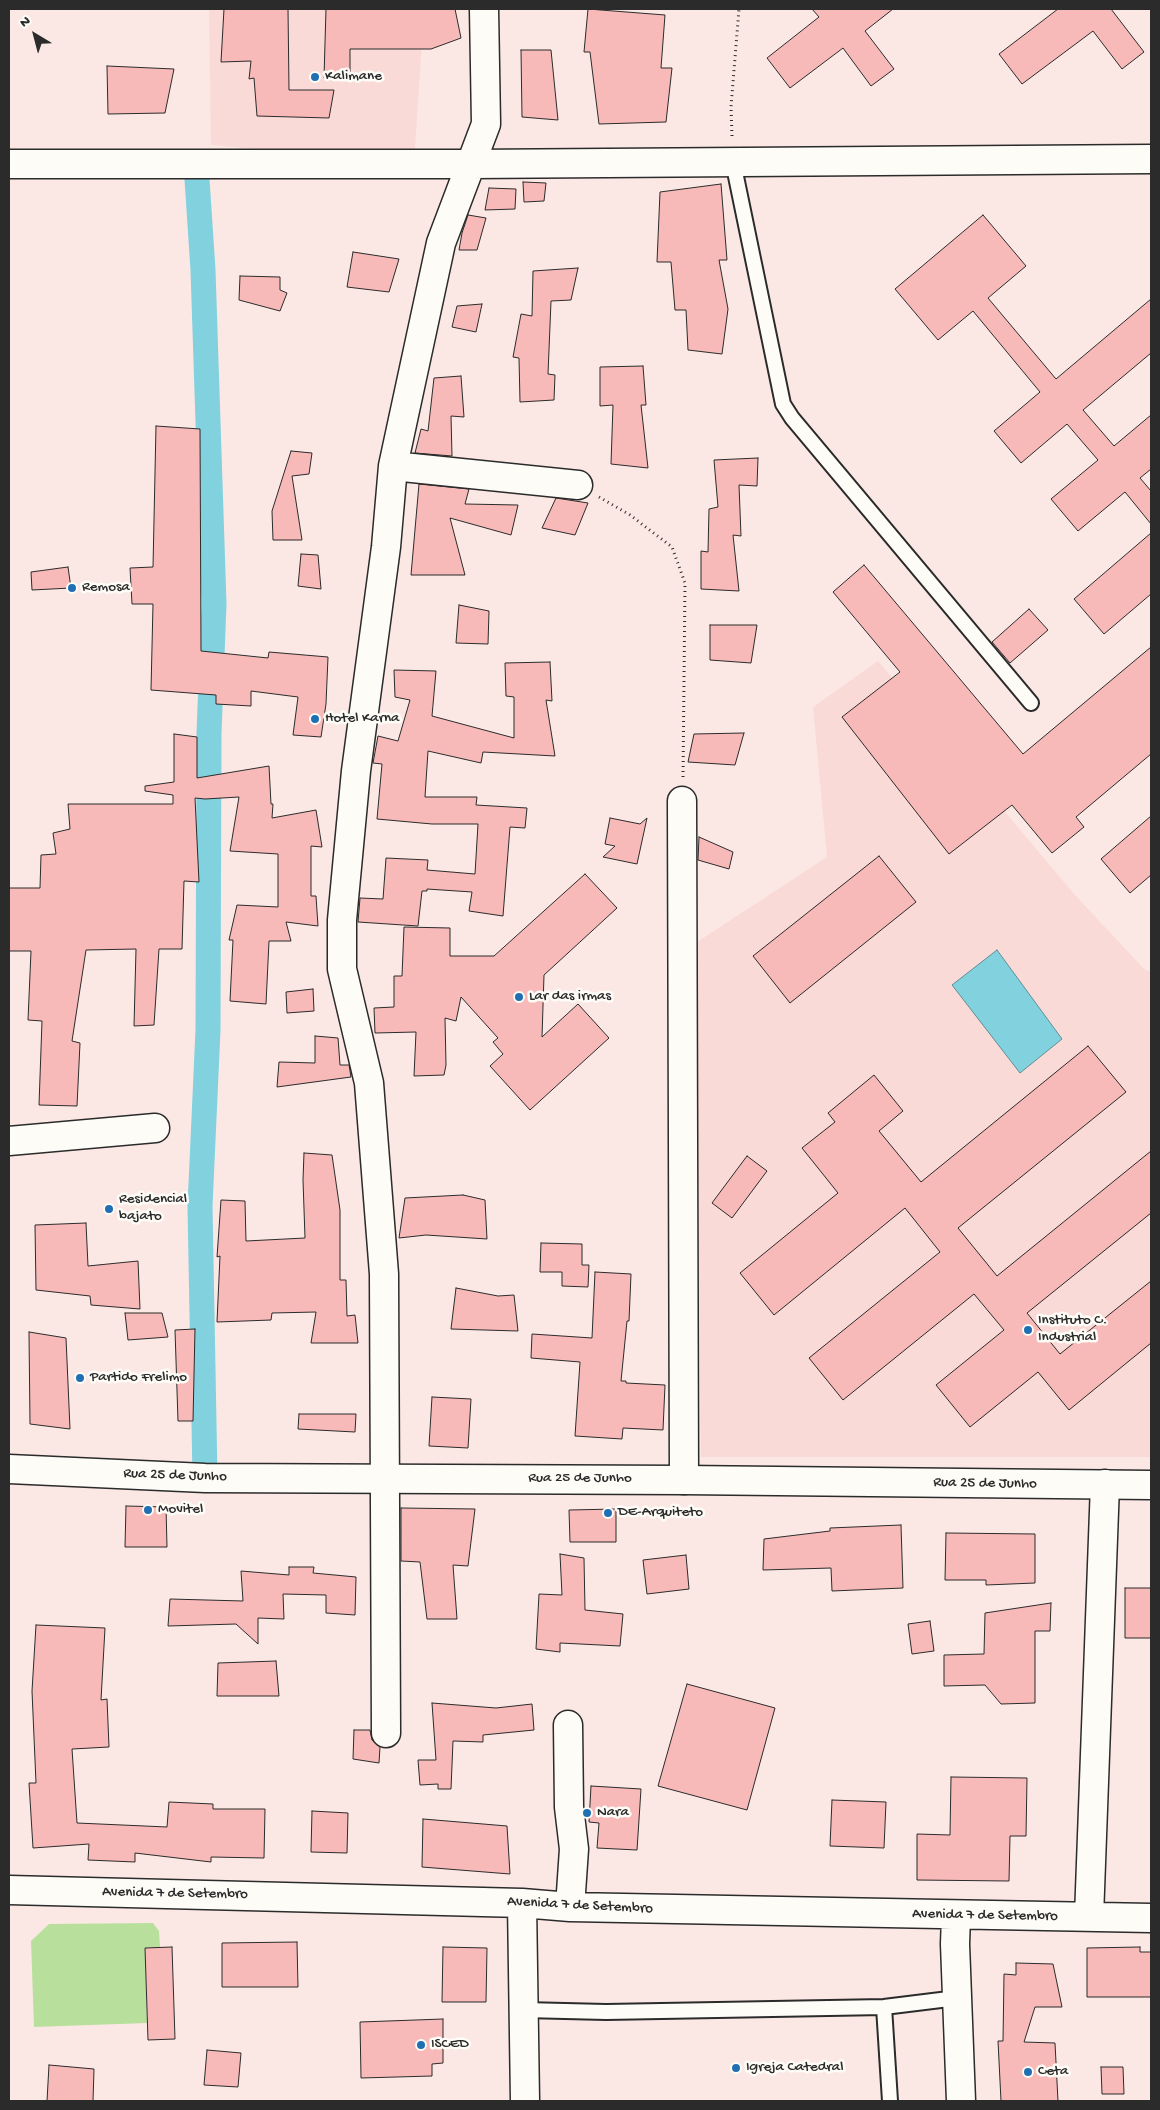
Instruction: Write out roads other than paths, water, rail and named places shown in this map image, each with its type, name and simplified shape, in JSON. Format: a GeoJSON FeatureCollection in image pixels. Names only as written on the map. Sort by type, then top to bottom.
{"type":"FeatureCollection","features":[{"type":"Feature","properties":{"kind":"street"},"geometry":{"type":"LineString","coordinates":[[386,1732],[384,1274],[369,1084],[342,969],[342,920],[356,771],[386,547],[393,466],[441,243],[486,124],[484,9]]}},
{"type":"Feature","properties":{"kind":"street"},"geometry":{"type":"LineString","coordinates":[[9,164],[470,164],[1151,158]]}},
{"type":"Feature","properties":{"kind":"street"},"geometry":{"type":"LineString","coordinates":[[393,466],[578,485]]}},
{"type":"Feature","properties":{"kind":"street"},"geometry":{"type":"LineString","coordinates":[[682,801],[684,1480]]}},
{"type":"Feature","properties":{"kind":"street"},"geometry":{"type":"LineString","coordinates":[[9,1140],[155,1128]]}},
{"type":"Feature","properties":{"kind":"street","name":"Rua 25 de Junho"},"geometry":{"type":"LineString","coordinates":[[9,1469],[205,1478],[684,1480],[1151,1485]]}},
{"type":"Feature","properties":{"kind":"street"},"geometry":{"type":"LineString","coordinates":[[1089,1917],[1105,1484]]}},
{"type":"Feature","properties":{"kind":"street"},"geometry":{"type":"LineString","coordinates":[[568,1725],[569,1808],[574,1849],[570,1907]]}},
{"type":"Feature","properties":{"kind":"street","name":"Avenida 7 de Setembro"},"geometry":{"type":"LineString","coordinates":[[9,1890],[522,1902],[570,1907],[956,1916],[1151,1918]]}},
{"type":"Feature","properties":{"kind":"street"},"geometry":{"type":"LineString","coordinates":[[522,1902],[525,2101]]}},
{"type":"Feature","properties":{"kind":"street"},"geometry":{"type":"LineString","coordinates":[[956,1916],[955,1944],[961,2101]]}},
{"type":"Feature","properties":{"kind":"lane"},"geometry":{"type":"LineString","coordinates":[[733,162],[783,404],[792,418],[1031,703]]}},
{"type":"Feature","properties":{"kind":"lane"},"geometry":{"type":"LineString","coordinates":[[524,2010],[606,2012],[884,2007],[957,1998]]}},
{"type":"Feature","properties":{"kind":"lane"},"geometry":{"type":"LineString","coordinates":[[884,2007],[890,2101]]}},
{"type":"Feature","properties":{"kind":"water"},"geometry":{"type":"Polygon","coordinates":[[[997,950],[1062,1039],[1020,1073],[952,985],[997,950]]]}},
{"type":"Feature","properties":{"kind":"waterway"},"geometry":{"type":"LineString","coordinates":[[196,164],[203,270],[214,604],[209,733],[208,1030],[200,1206],[205,1478]]}},
{"type":"Feature","properties":{"kind":"place","name":"Kalimane"},"geometry":{"type":"Point","coordinates":[315,77]}},
{"type":"Feature","properties":{"kind":"place","name":"Remosa"},"geometry":{"type":"Point","coordinates":[72,588]}},
{"type":"Feature","properties":{"kind":"place","name":"Hotel Karna"},"geometry":{"type":"Point","coordinates":[315,719]}},
{"type":"Feature","properties":{"kind":"place","name":"Lar das irmas"},"geometry":{"type":"Point","coordinates":[519,997]}},
{"type":"Feature","properties":{"kind":"place","name":"Residencial bajato"},"geometry":{"type":"Point","coordinates":[109,1209]}},
{"type":"Feature","properties":{"kind":"place","name":"Instituto C. Industrial"},"geometry":{"type":"Point","coordinates":[1028,1330]}},
{"type":"Feature","properties":{"kind":"place","name":"Partido Frelimo"},"geometry":{"type":"Point","coordinates":[80,1378]}},
{"type":"Feature","properties":{"kind":"place","name":"Movitel"},"geometry":{"type":"Point","coordinates":[148,1510]}},
{"type":"Feature","properties":{"kind":"place","name":"DE-Arquiteto"},"geometry":{"type":"Point","coordinates":[608,1513]}},
{"type":"Feature","properties":{"kind":"place","name":"Nara"},"geometry":{"type":"Point","coordinates":[587,1813]}},
{"type":"Feature","properties":{"kind":"place","name":"ISCED"},"geometry":{"type":"Point","coordinates":[421,2045]}},
{"type":"Feature","properties":{"kind":"place","name":"Igreja Catedral"},"geometry":{"type":"Point","coordinates":[736,2068]}},
{"type":"Feature","properties":{"kind":"place","name":"Ceta"},"geometry":{"type":"Point","coordinates":[1028,2072]}}]}
